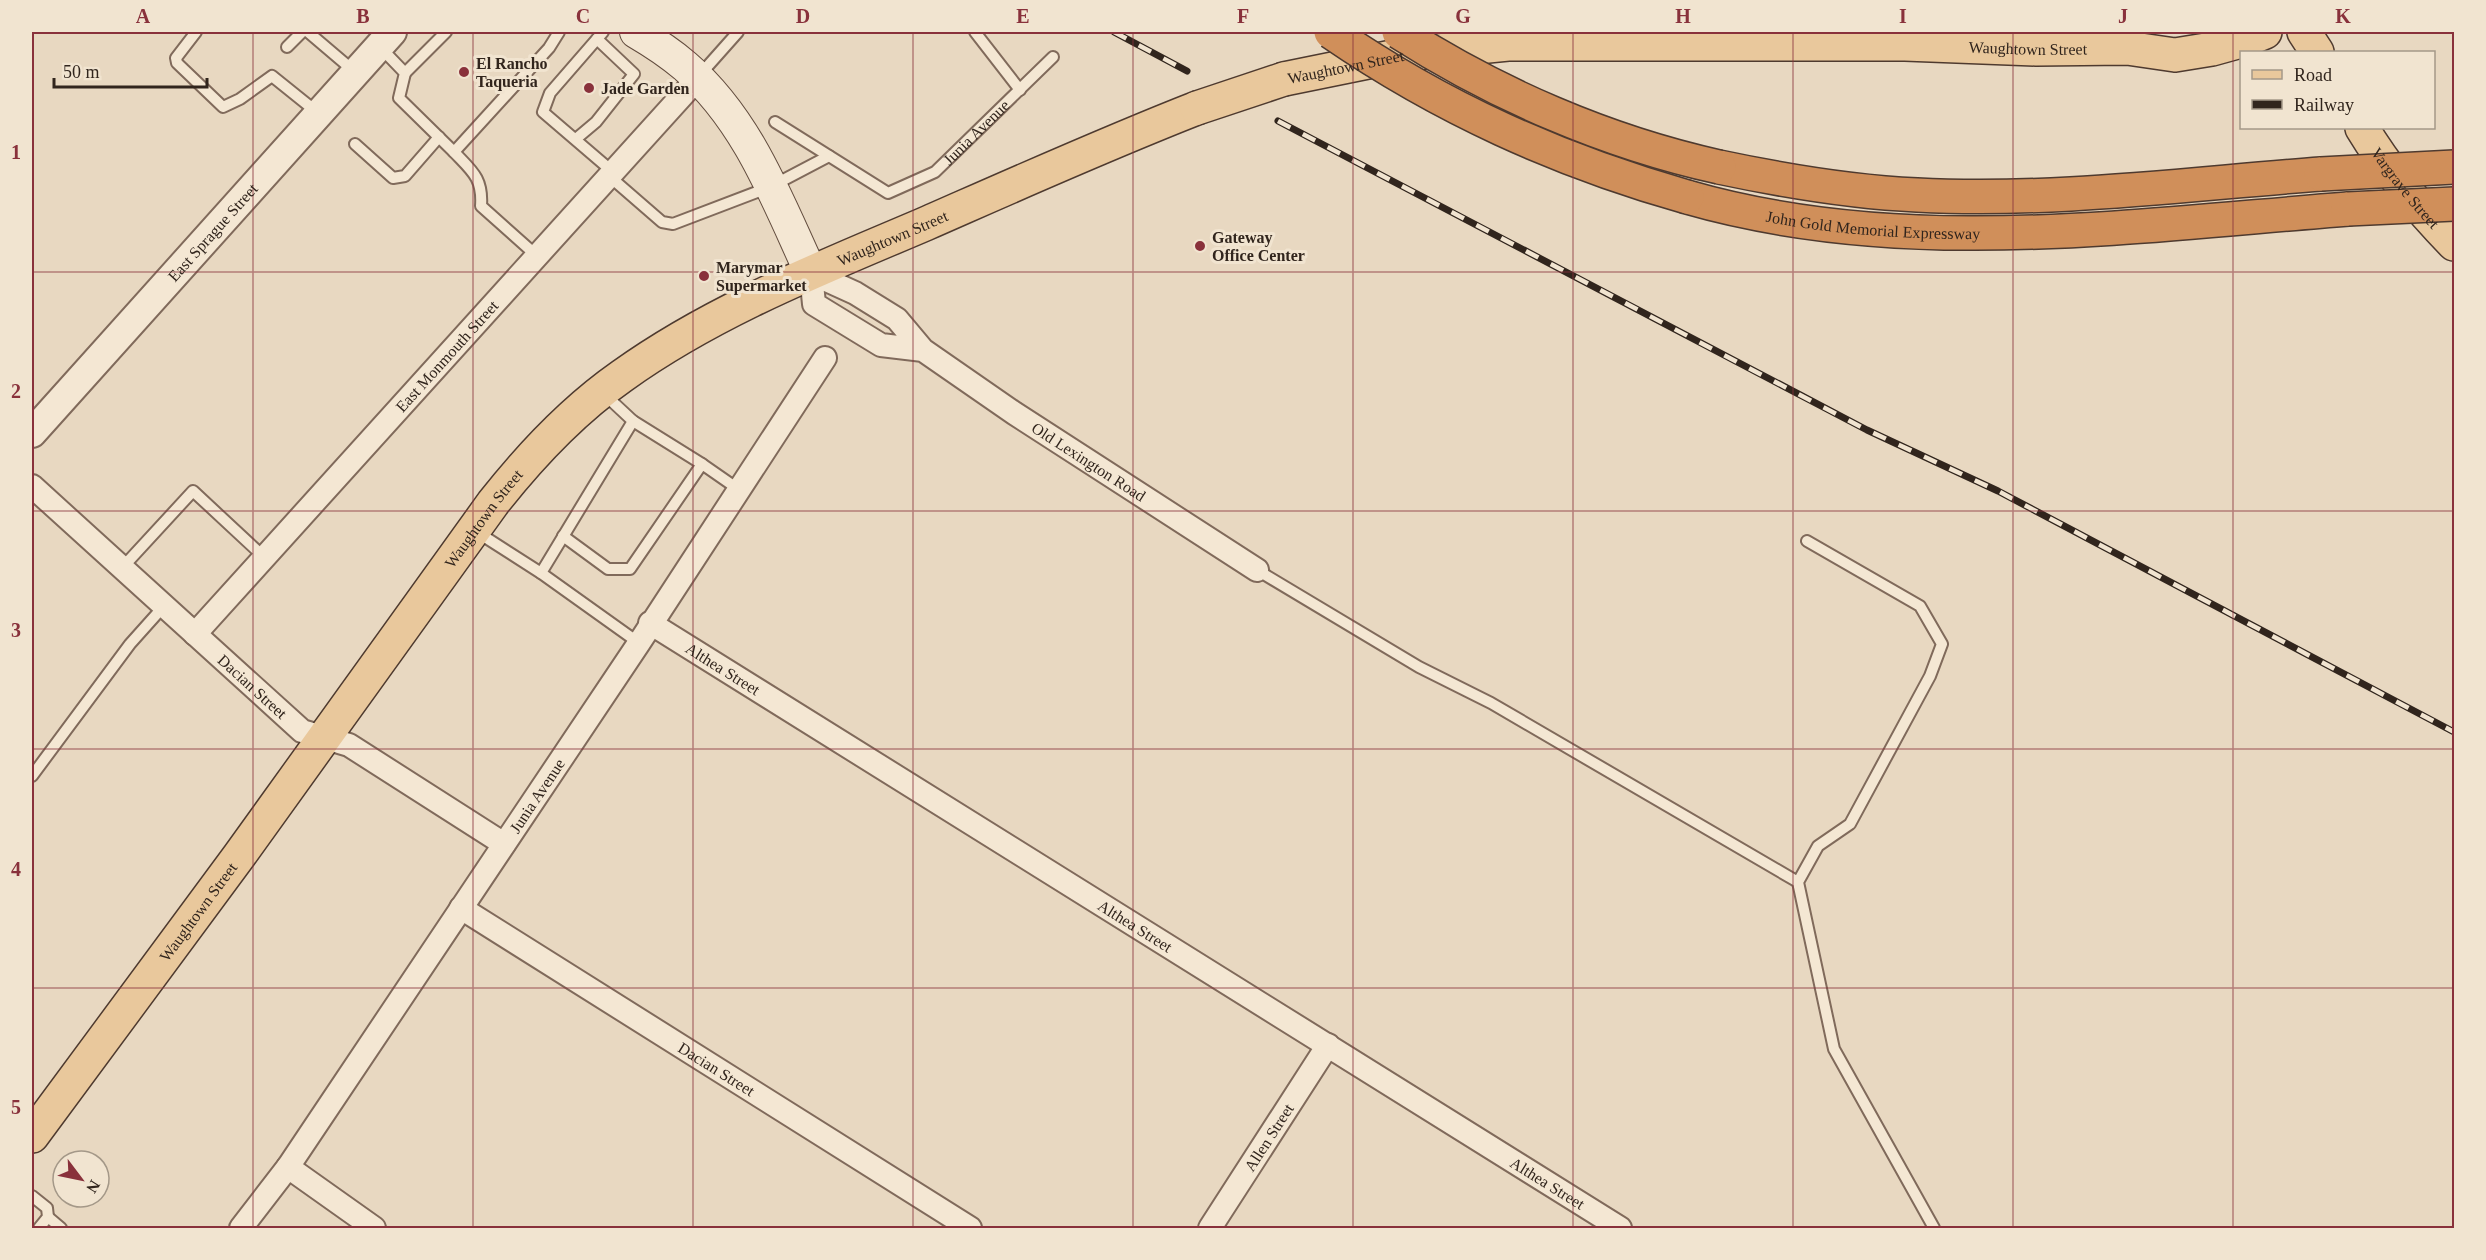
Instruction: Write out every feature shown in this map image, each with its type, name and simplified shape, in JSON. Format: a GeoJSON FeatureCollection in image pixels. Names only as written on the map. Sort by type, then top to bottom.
{"type":"FeatureCollection","features":[{"type":"Feature","properties":{"kind":"highway","name":"John Gold Memorial Expressway"},"geometry":{"type":"LineString","coordinates":[[1331,32],[1400,77],[1495,128],[1598,170],[1687,197],[1801,221],[1916,233],[2029,232],[2084,230],[2348,209],[2454,204]]}},
{"type":"Feature","properties":{"kind":"highway","name":"John Gold Memorial Expressway"},"geometry":{"type":"LineString","coordinates":[[1399,32],[1511,94],[1560,116],[1611,135],[1719,167],[1806,184],[1929,195],[2082,193],[2321,174],[2454,167]]}},
{"type":"Feature","properties":{"kind":"main road","name":"Waughtown Street"},"geometry":{"type":"LineString","coordinates":[[32,1136],[506,487],[558,430],[602,392],[658,351],[700,327],[811,273],[1197,108],[1284,79],[1407,54],[1554,37],[2036,49],[2140,40],[2175,56],[2212,49],[2265,32]]}},
{"type":"Feature","properties":{"kind":"main road"},"geometry":{"type":"LineString","coordinates":[[2304,32],[2316,51]]}},
{"type":"Feature","properties":{"kind":"main road","name":"Old Lexington Road"},"geometry":{"type":"LineString","coordinates":[[649,35],[714,94],[742,133],[811,273]]}},
{"type":"Feature","properties":{"kind":"main road","name":"Vargrave Street"},"geometry":{"type":"LineString","coordinates":[[2363,129],[2412,200],[2454,244]]}},
{"type":"Feature","properties":{"kind":"street","name":"East Sprague Street"},"geometry":{"type":"LineString","coordinates":[[32,433],[386,39]]}},
{"type":"Feature","properties":{"kind":"street","name":"East Monmouth Street"},"geometry":{"type":"LineString","coordinates":[[195,634],[698,78]]}},
{"type":"Feature","properties":{"kind":"street","name":"Old Lexington Road"},"geometry":{"type":"LineString","coordinates":[[923,350],[881,345],[814,304],[811,273],[855,293],[897,319],[923,350],[1014,413],[1257,570]]}},
{"type":"Feature","properties":{"kind":"street","name":"Junia Avenue"},"geometry":{"type":"LineString","coordinates":[[241,1228],[288,1167],[825,358]]}},
{"type":"Feature","properties":{"kind":"street","name":"Dacian Street"},"geometry":{"type":"LineString","coordinates":[[32,486],[302,731],[349,745],[504,844]]}},
{"type":"Feature","properties":{"kind":"street","name":"Althea Street"},"geometry":{"type":"LineString","coordinates":[[644,633],[1328,1045],[1620,1228]]}},
{"type":"Feature","properties":{"kind":"street","name":"Dacian Street"},"geometry":{"type":"LineString","coordinates":[[461,908],[970,1228]]}},
{"type":"Feature","properties":{"kind":"street","name":"Allen Street"},"geometry":{"type":"LineString","coordinates":[[1210,1228],[1328,1045]]}},
{"type":"Feature","properties":{"kind":"street"},"geometry":{"type":"LineString","coordinates":[[288,1167],[374,1228]]}},
{"type":"Feature","properties":{"kind":"lane"},"geometry":{"type":"LineString","coordinates":[[196,32],[176,58],[177,63],[224,106],[240,99],[272,76],[319,113]]}},
{"type":"Feature","properties":{"kind":"lane"},"geometry":{"type":"LineString","coordinates":[[287,48],[302,32]]}},
{"type":"Feature","properties":{"kind":"lane"},"geometry":{"type":"LineString","coordinates":[[308,32],[355,73]]}},
{"type":"Feature","properties":{"kind":"lane"},"geometry":{"type":"LineString","coordinates":[[446,32],[405,73],[399,98],[477,177],[482,189],[481,206],[537,256]]}},
{"type":"Feature","properties":{"kind":"lane"},"geometry":{"type":"LineString","coordinates":[[454,152],[549,48],[559,32]]}},
{"type":"Feature","properties":{"kind":"lane"},"geometry":{"type":"LineString","coordinates":[[698,78],[738,32]]}},
{"type":"Feature","properties":{"kind":"lane"},"geometry":{"type":"LineString","coordinates":[[975,32],[1020,90]]}},
{"type":"Feature","properties":{"kind":"lane"},"geometry":{"type":"LineString","coordinates":[[577,138],[596,122],[634,74],[600,35],[550,93],[543,112],[577,138],[611,174],[666,224],[673,224],[770,187],[829,156]]}},
{"type":"Feature","properties":{"kind":"lane"},"geometry":{"type":"LineString","coordinates":[[386,39],[405,73]]}},
{"type":"Feature","properties":{"kind":"lane","name":"Junia Avenue"},"geometry":{"type":"LineString","coordinates":[[829,156],[888,193],[935,172],[1053,57]]}},
{"type":"Feature","properties":{"kind":"lane"},"geometry":{"type":"LineString","coordinates":[[775,122],[829,156]]}},
{"type":"Feature","properties":{"kind":"lane"},"geometry":{"type":"LineString","coordinates":[[355,144],[393,178],[405,176],[439,137]]}},
{"type":"Feature","properties":{"kind":"lane"},"geometry":{"type":"LineString","coordinates":[[602,392],[633,422],[738,489]]}},
{"type":"Feature","properties":{"kind":"lane"},"geometry":{"type":"LineString","coordinates":[[541,573],[633,422]]}},
{"type":"Feature","properties":{"kind":"lane"},"geometry":{"type":"LineString","coordinates":[[563,536],[608,569],[630,569],[702,464]]}},
{"type":"Feature","properties":{"kind":"lane"},"geometry":{"type":"LineString","coordinates":[[122,568],[194,492],[264,557]]}},
{"type":"Feature","properties":{"kind":"lane"},"geometry":{"type":"LineString","coordinates":[[474,530],[541,573],[644,633]]}},
{"type":"Feature","properties":{"kind":"lane"},"geometry":{"type":"LineString","coordinates":[[1807,541],[1920,606],[1942,644],[1930,676],[1850,824],[1818,846],[1798,882],[1834,1049],[1934,1228]]}},
{"type":"Feature","properties":{"kind":"lane"},"geometry":{"type":"LineString","coordinates":[[1257,570],[1419,667],[1491,703],[1798,882]]}},
{"type":"Feature","properties":{"kind":"lane"},"geometry":{"type":"LineString","coordinates":[[32,776],[130,644],[164,606]]}},
{"type":"Feature","properties":{"kind":"lane"},"geometry":{"type":"LineString","coordinates":[[32,1196],[48,1208],[48,1217],[39,1228]]}},
{"type":"Feature","properties":{"kind":"lane"},"geometry":{"type":"LineString","coordinates":[[48,1217],[61,1228]]}},
{"type":"Feature","properties":{"kind":"railway"},"geometry":{"type":"LineString","coordinates":[[1114,32],[1187,71]]}},
{"type":"Feature","properties":{"kind":"railway"},"geometry":{"type":"LineString","coordinates":[[1278,121],[1867,430],[1998,491],[2454,732]]}},
{"type":"Feature","properties":{"kind":"place","name":"El Rancho Taqueria"},"geometry":{"type":"Point","coordinates":[464,72]}},
{"type":"Feature","properties":{"kind":"place","name":"Jade Garden"},"geometry":{"type":"Point","coordinates":[589,88]}},
{"type":"Feature","properties":{"kind":"place","name":"Gateway Office Center"},"geometry":{"type":"Point","coordinates":[1200,246]}},
{"type":"Feature","properties":{"kind":"place","name":"Marymar Supermarket"},"geometry":{"type":"Point","coordinates":[704,276]}}]}
